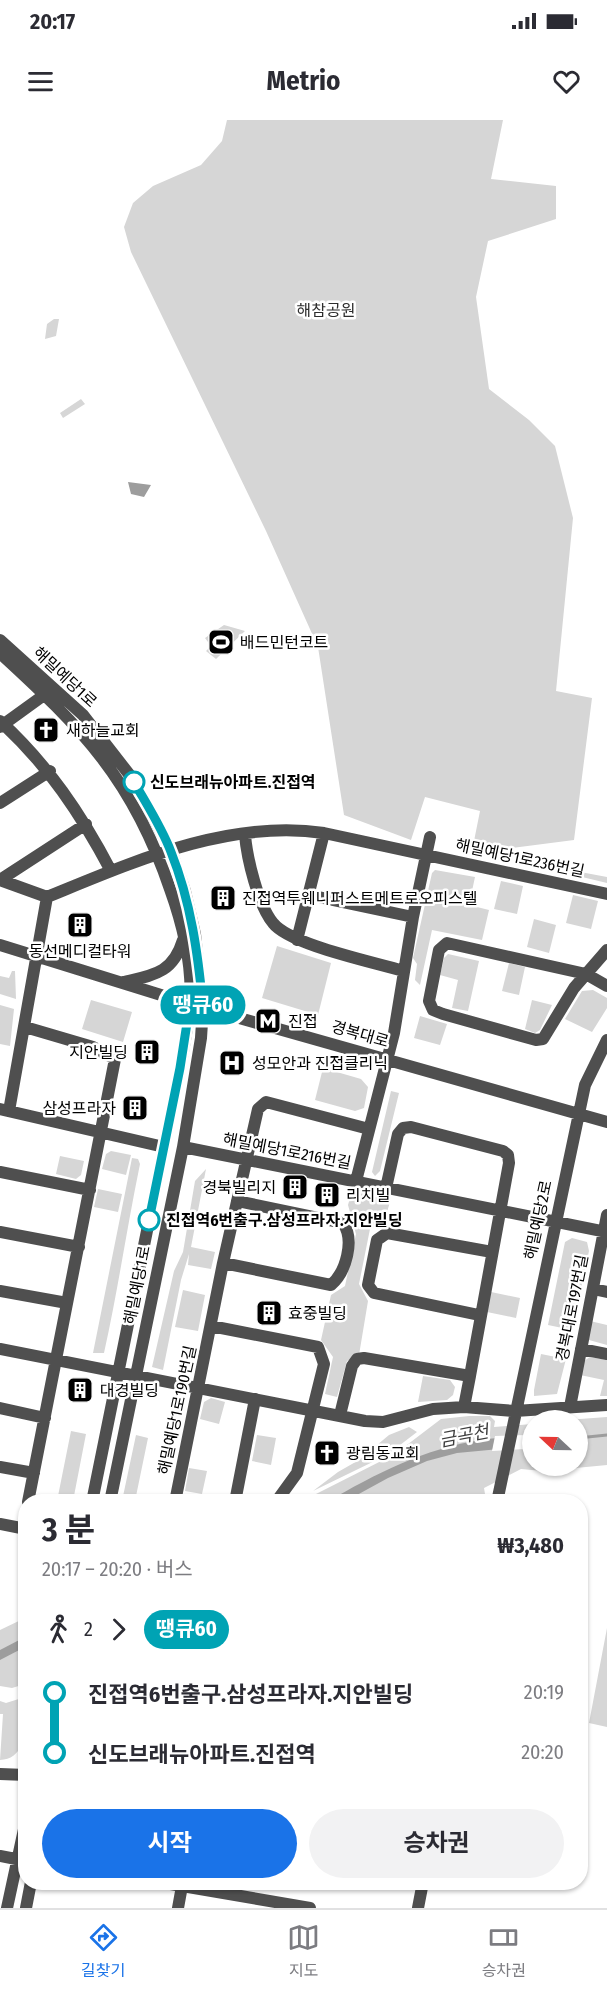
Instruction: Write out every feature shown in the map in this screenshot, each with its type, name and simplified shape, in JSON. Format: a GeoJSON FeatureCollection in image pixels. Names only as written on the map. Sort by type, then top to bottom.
{"type":"FeatureCollection","features":[{"type":"Feature","properties":{"kind":"street","name":"해밀예당1로"},"geometry":{"type":"LineString","coordinates":[[0,640],[50,691]]}},
{"type":"Feature","properties":{"kind":"street","name":"해밀예당1로"},"geometry":{"type":"LineString","coordinates":[[0,653],[83,715],[120,761],[185,891],[195,933],[203,1007],[201,1038],[183,1147],[112,1494]]}},
{"type":"Feature","properties":{"kind":"street"},"geometry":{"type":"LineString","coordinates":[[50,691],[1,724],[50,771],[86,824],[111,871]]}},
{"type":"Feature","properties":{"kind":"street"},"geometry":{"type":"LineString","coordinates":[[0,803],[50,771]]}},
{"type":"Feature","properties":{"kind":"street"},"geometry":{"type":"LineString","coordinates":[[0,880],[86,824]]}},
{"type":"Feature","properties":{"kind":"street","name":"해밀예당1로236번길"},"geometry":{"type":"LineString","coordinates":[[47,897],[165,852],[245,835],[283,830],[324,833],[607,894]]}},
{"type":"Feature","properties":{"kind":"street"},"geometry":{"type":"LineString","coordinates":[[297,939],[324,833]]}},
{"type":"Feature","properties":{"kind":"street"},"geometry":{"type":"LineString","coordinates":[[245,835],[246,849],[263,907],[273,924],[297,939],[404,970]]}},
{"type":"Feature","properties":{"kind":"street"},"geometry":{"type":"LineString","coordinates":[[356,1181],[388,1059],[404,985],[404,970],[413,917],[430,837]]}},
{"type":"Feature","properties":{"kind":"street","name":"해밀예당1로"},"geometry":{"type":"LineString","coordinates":[[94,1494],[164,1147],[190,1004],[184,936],[165,852]]}},
{"type":"Feature","properties":{"kind":"street"},"geometry":{"type":"LineString","coordinates":[[0,880],[47,897],[35,956],[25,1027],[5,1110],[164,1147]]}},
{"type":"Feature","properties":{"kind":"street"},"geometry":{"type":"LineString","coordinates":[[309,895],[413,917]]}},
{"type":"Feature","properties":{"kind":"street"},"geometry":{"type":"LineString","coordinates":[[123,982],[157,974],[170,965],[179,954],[184,936]]}},
{"type":"Feature","properties":{"kind":"street"},"geometry":{"type":"LineString","coordinates":[[607,950],[586,974],[543,1039],[536,1040],[443,1014],[434,1010],[429,1001],[439,950],[447,943],[586,974],[607,986]]}},
{"type":"Feature","properties":{"kind":"street","name":"경복대로"},"geometry":{"type":"LineString","coordinates":[[0,945],[190,1004],[607,1122]]}},
{"type":"Feature","properties":{"kind":"street"},"geometry":{"type":"LineString","coordinates":[[25,1027],[93,1047],[115,1059],[30,1494]]}},
{"type":"Feature","properties":{"kind":"street","name":"해밀예당2로"},"geometry":{"type":"LineString","coordinates":[[499,1494],[578,1114],[592,1068],[607,1040]]}},
{"type":"Feature","properties":{"kind":"street","name":"해밀예당1로190번길"},"geometry":{"type":"LineString","coordinates":[[177,1494],[223,1263],[258,1109],[266,1102],[369,1129]]}},
{"type":"Feature","properties":{"kind":"street"},"geometry":{"type":"LineString","coordinates":[[386,1188],[398,1134],[403,1128],[411,1127],[503,1151],[508,1155],[509,1163],[501,1211],[479,1315],[464,1407]]}},
{"type":"Feature","properties":{"kind":"street","name":"해밀예당1로216번길"},"geometry":{"type":"LineString","coordinates":[[183,1147],[605,1232]]}},
{"type":"Feature","properties":{"kind":"street"},"geometry":{"type":"LineString","coordinates":[[0,1172],[90,1190]]}},
{"type":"Feature","properties":{"kind":"street"},"geometry":{"type":"LineString","coordinates":[[223,1263],[331,1285],[341,1277],[350,1238],[343,1223],[237,1201]]}},
{"type":"Feature","properties":{"kind":"street","name":"경복대로197번길"},"geometry":{"type":"LineString","coordinates":[[570,1407],[607,1215]]}},
{"type":"Feature","properties":{"kind":"street"},"geometry":{"type":"LineString","coordinates":[[0,1232],[79,1247]]}},
{"type":"Feature","properties":{"kind":"street"},"geometry":{"type":"LineString","coordinates":[[479,1315],[374,1293],[368,1285],[377,1240],[387,1233],[492,1252]]}},
{"type":"Feature","properties":{"kind":"street"},"geometry":{"type":"LineString","coordinates":[[593,1289],[607,1292]]}},
{"type":"Feature","properties":{"kind":"street"},"geometry":{"type":"LineString","coordinates":[[0,1291],[67,1303]]}},
{"type":"Feature","properties":{"kind":"street","name":"해밀예당1로190번길"},"geometry":{"type":"LineString","coordinates":[[211,1326],[318,1347],[324,1364],[313,1410]]}},
{"type":"Feature","properties":{"kind":"street"},"geometry":{"type":"LineString","coordinates":[[0,1349],[198,1386],[255,1400],[365,1421],[383,1422],[433,1409],[464,1407],[515,1411],[607,1405]]}},
{"type":"Feature","properties":{"kind":"street"},"geometry":{"type":"LineString","coordinates":[[581,1349],[607,1354]]}},
{"type":"Feature","properties":{"kind":"street"},"geometry":{"type":"LineString","coordinates":[[340,1415],[352,1366],[357,1359],[470,1376]]}},
{"type":"Feature","properties":{"kind":"street"},"geometry":{"type":"LineString","coordinates":[[237,1494],[255,1400]]}},
{"type":"Feature","properties":{"kind":"street"},"geometry":{"type":"LineString","coordinates":[[0,1408],[45,1418]]}},
{"type":"Feature","properties":{"kind":"street"},"geometry":{"type":"LineString","coordinates":[[282,1494],[297,1473],[313,1410]]}},
{"type":"Feature","properties":{"kind":"street"},"geometry":{"type":"LineString","coordinates":[[0,1467],[34,1473]]}},
{"type":"Feature","properties":{"kind":"street"},"geometry":{"type":"LineString","coordinates":[[0,1524],[18,1528]]}},
{"type":"Feature","properties":{"kind":"street"},"geometry":{"type":"LineString","coordinates":[[0,1774],[18,1775]]}},
{"type":"Feature","properties":{"kind":"street"},"geometry":{"type":"LineString","coordinates":[[0,1856],[18,1859]]}},
{"type":"Feature","properties":{"kind":"street"},"geometry":{"type":"LineString","coordinates":[[7,1908],[18,1870]]}},
{"type":"Feature","properties":{"kind":"street"},"geometry":{"type":"LineString","coordinates":[[26,1908],[29,1890]]}},
{"type":"Feature","properties":{"kind":"street"},"geometry":{"type":"LineString","coordinates":[[178,1908],[181,1890]]}},
{"type":"Feature","properties":{"kind":"street"},"geometry":{"type":"LineString","coordinates":[[205,1890],[310,1908]]}},
{"type":"Feature","properties":{"kind":"street"},"geometry":{"type":"LineString","coordinates":[[418,1908],[421,1890]]}},
{"type":"Feature","properties":{"kind":"green space","name":"해참공원"},"geometry":{"type":"Polygon","coordinates":[[[227,120],[503,120],[491,179],[556,186],[556,219],[488,241],[476,297],[489,389],[529,420],[555,446],[573,518],[556,691],[592,698],[574,840],[505,849],[499,860],[472,851],[480,811],[425,797],[411,840],[344,815],[318,647],[266,531],[131,252],[124,227],[133,203],[153,186],[201,165],[222,141],[227,120]]]}},
{"type":"Feature","properties":{"kind":"green space"},"geometry":{"type":"Polygon","coordinates":[[[54,319],[59,319],[56,336],[45,339],[47,324],[54,319]]]}},
{"type":"Feature","properties":{"kind":"green space"},"geometry":{"type":"Polygon","coordinates":[[[81,399],[85,404],[63,418],[60,413],[81,399]]]}},
{"type":"Feature","properties":{"kind":"green space","name":"배드민턴코트"},"geometry":{"type":"Polygon","coordinates":[[[224,625],[245,631],[216,659],[206,651],[211,646],[205,638],[224,625]]]}},
{"type":"Feature","properties":{"kind":"green space"},"geometry":{"type":"Polygon","coordinates":[[[435,870],[475,877],[469,905],[489,910],[482,940],[432,930],[420,985],[415,980],[417,964],[413,958],[432,873],[435,870]]]}},
{"type":"Feature","properties":{"kind":"green space"},"geometry":{"type":"Polygon","coordinates":[[[575,871],[607,877],[607,883],[578,876],[575,871]]]}},
{"type":"Feature","properties":{"kind":"green space"},"geometry":{"type":"Polygon","coordinates":[[[501,881],[523,886],[517,914],[494,909],[501,881]]]}},
{"type":"Feature","properties":{"kind":"green space"},"geometry":{"type":"Polygon","coordinates":[[[573,895],[598,901],[591,929],[566,923],[573,895]]]}},
{"type":"Feature","properties":{"kind":"green space"},"geometry":{"type":"Polygon","coordinates":[[[534,919],[556,925],[549,953],[527,947],[534,919]]]}},
{"type":"Feature","properties":{"kind":"green space"},"geometry":{"type":"Polygon","coordinates":[[[277,946],[331,963],[318,1015],[262,998],[277,946]]]}},
{"type":"Feature","properties":{"kind":"green space"},"geometry":{"type":"Polygon","coordinates":[[[448,954],[479,961],[468,1011],[452,1008],[458,980],[440,975],[444,958],[448,954]]]}},
{"type":"Feature","properties":{"kind":"green space"},"geometry":{"type":"Polygon","coordinates":[[[509,963],[525,967],[519,995],[502,991],[509,963]]]}},
{"type":"Feature","properties":{"kind":"green space"},"geometry":{"type":"Polygon","coordinates":[[[12,971],[15,971],[16,999],[0,994],[0,976],[9,978],[12,971]]]}},
{"type":"Feature","properties":{"kind":"green space"},"geometry":{"type":"Polygon","coordinates":[[[593,990],[607,998],[607,1008],[592,1032],[565,1019],[582,991],[593,990]]]}},
{"type":"Feature","properties":{"kind":"green space"},"geometry":{"type":"Polygon","coordinates":[[[91,1000],[132,1012],[123,1042],[82,1029],[91,1000]]]}},
{"type":"Feature","properties":{"kind":"green space"},"geometry":{"type":"Polygon","coordinates":[[[532,1000],[552,1005],[540,1030],[535,1033],[525,1029],[532,1000]]]}},
{"type":"Feature","properties":{"kind":"green space"},"geometry":{"type":"Polygon","coordinates":[[[0,1005],[14,1009],[10,1046],[0,1044],[0,1005]]]}},
{"type":"Feature","properties":{"kind":"green space"},"geometry":{"type":"Polygon","coordinates":[[[420,1016],[447,1024],[440,1045],[414,1038],[420,1016]]]}},
{"type":"Feature","properties":{"kind":"green space"},"geometry":{"type":"Polygon","coordinates":[[[323,1068],[361,1079],[368,1087],[364,1108],[355,1111],[315,1100],[323,1068]]]}},
{"type":"Feature","properties":{"kind":"green space"},"geometry":{"type":"Polygon","coordinates":[[[391,1091],[399,1093],[380,1171],[375,1176],[372,1172],[391,1091]]]}},
{"type":"Feature","properties":{"kind":"green space"},"geometry":{"type":"Polygon","coordinates":[[[111,1151],[131,1155],[126,1175],[102,1169],[106,1154],[111,1151]]]}},
{"type":"Feature","properties":{"kind":"green space"},"geometry":{"type":"Polygon","coordinates":[[[60,1156],[84,1161],[81,1175],[76,1179],[56,1174],[60,1156]]]}},
{"type":"Feature","properties":{"kind":"green space"},"geometry":{"type":"Polygon","coordinates":[[[132,1158],[138,1159],[140,1164],[109,1329],[104,1353],[93,1353],[132,1158]]]}},
{"type":"Feature","properties":{"kind":"green space"},"geometry":{"type":"Polygon","coordinates":[[[206,1169],[191,1247],[215,1252],[211,1269],[188,1265],[189,1254],[181,1280],[163,1370],[152,1367],[174,1271],[183,1252],[195,1181],[206,1169]]]}},
{"type":"Feature","properties":{"kind":"green space"},"geometry":{"type":"Polygon","coordinates":[[[98,1189],[122,1194],[118,1212],[94,1207],[98,1189]]]}},
{"type":"Feature","properties":{"kind":"green space"},"geometry":{"type":"Polygon","coordinates":[[[352,1191],[391,1198],[384,1223],[370,1229],[359,1284],[368,1301],[359,1355],[347,1361],[337,1397],[325,1394],[333,1357],[321,1340],[331,1295],[345,1286],[356,1234],[348,1205],[352,1191]]]}},
{"type":"Feature","properties":{"kind":"green space"},"geometry":{"type":"Polygon","coordinates":[[[572,1238],[587,1242],[589,1251],[572,1330],[548,1325],[565,1242],[572,1238]]]}},
{"type":"Feature","properties":{"kind":"green space"},"geometry":{"type":"Polygon","coordinates":[[[183,1290],[205,1295],[198,1331],[175,1327],[183,1290]]]}},
{"type":"Feature","properties":{"kind":"green space"},"geometry":{"type":"Polygon","coordinates":[[[491,1292],[520,1298],[516,1318],[487,1312],[491,1292]]]}},
{"type":"Feature","properties":{"kind":"green space"},"geometry":{"type":"Polygon","coordinates":[[[590,1321],[607,1325],[607,1345],[589,1340],[587,1336],[590,1321]]]}},
{"type":"Feature","properties":{"kind":"green space"},"geometry":{"type":"Polygon","coordinates":[[[541,1354],[566,1359],[557,1394],[534,1396],[541,1354]]]}},
{"type":"Feature","properties":{"kind":"green space"},"geometry":{"type":"Polygon","coordinates":[[[590,1357],[607,1360],[607,1396],[600,1396],[604,1380],[580,1375],[584,1361],[590,1357]]]}},
{"type":"Feature","properties":{"kind":"green space"},"geometry":{"type":"Polygon","coordinates":[[[423,1376],[450,1380],[455,1387],[453,1395],[447,1400],[418,1402],[423,1376]]]}},
{"type":"Feature","properties":{"kind":"green space"},"geometry":{"type":"Polygon","coordinates":[[[211,1398],[225,1402],[219,1424],[200,1419],[204,1402],[211,1398]]]}},
{"type":"Feature","properties":{"kind":"green space"},"geometry":{"type":"Polygon","coordinates":[[[490,1416],[495,1421],[494,1427],[522,1425],[522,1469],[484,1488],[485,1494],[316,1494],[395,1454],[441,1419],[490,1416]]]}},
{"type":"Feature","properties":{"kind":"green space"},"geometry":{"type":"Polygon","coordinates":[[[607,1417],[607,1465],[588,1467],[588,1418],[607,1417]]]}},
{"type":"Feature","properties":{"kind":"green space"},"geometry":{"type":"Polygon","coordinates":[[[409,1427],[417,1432],[387,1455],[313,1491],[359,1460],[389,1435],[409,1427]]]}},
{"type":"Feature","properties":{"kind":"green space"},"geometry":{"type":"Polygon","coordinates":[[[71,1431],[86,1434],[74,1494],[58,1494],[71,1431]]]}},
{"type":"Feature","properties":{"kind":"green space"},"geometry":{"type":"Polygon","coordinates":[[[136,1435],[148,1438],[136,1494],[123,1494],[136,1435]]]}},
{"type":"Feature","properties":{"kind":"green space"},"geometry":{"type":"Polygon","coordinates":[[[257,1435],[276,1438],[271,1465],[252,1461],[257,1435]]]}},
{"type":"Feature","properties":{"kind":"green space"},"geometry":{"type":"Polygon","coordinates":[[[189,1468],[207,1471],[202,1494],[185,1491],[189,1468]]]}},
{"type":"Feature","properties":{"kind":"green space"},"geometry":{"type":"Polygon","coordinates":[[[18,1621],[18,1686],[12,1688],[0,1686],[0,1630],[18,1621]]]}},
{"type":"Feature","properties":{"kind":"green space"},"geometry":{"type":"Polygon","coordinates":[[[607,1628],[607,1727],[589,1723],[607,1628]]]}},
{"type":"Feature","properties":{"kind":"green space"},"geometry":{"type":"Polygon","coordinates":[[[18,1699],[18,1751],[10,1758],[0,1760],[3,1714],[0,1714],[0,1701],[6,1703],[18,1699]]]}},
{"type":"Feature","properties":{"kind":"shaded area"},"geometry":{"type":"Polygon","coordinates":[[[128,482],[151,485],[144,497],[131,494],[128,482]]]}},
{"type":"Feature","properties":{"kind":"shaded area","name":"금곡천"},"geometry":{"type":"Polygon","coordinates":[[[522,1438],[522,1447],[457,1453],[427,1461],[359,1494],[342,1494],[382,1472],[421,1456],[440,1449],[487,1439],[522,1438]]]}},
{"type":"Feature","properties":{"kind":"shaded area"},"geometry":{"type":"Polygon","coordinates":[[[18,1641],[18,1651],[0,1660],[0,1650],[18,1641]]]}},
{"type":"Feature","properties":{"kind":"pier"},"geometry":{"type":"Polygon","coordinates":[[[522,1435],[522,1449],[492,1451],[495,1436],[522,1435]]]}},
{"type":"Feature","properties":{"kind":"waterway","name":"금곡천"},"geometry":{"type":"LineString","coordinates":[[588,1437],[607,1435]]}},
{"type":"Feature","properties":{"kind":"bus line","name":"땡큐60"},"geometry":{"type":"LineString","coordinates":[[134,782],[171,850],[185,891],[195,933],[203,1007],[190,1004],[180,1068],[149,1220]]}},
{"type":"Feature","properties":{"kind":"place","name":"배드민턴코트"},"geometry":{"type":"Point","coordinates":[221,642]}},
{"type":"Feature","properties":{"kind":"place","name":"새하늘교회"},"geometry":{"type":"Point","coordinates":[46,730]}},
{"type":"Feature","properties":{"kind":"place","name":"신도브래뉴아파트.진접역"},"geometry":{"type":"Point","coordinates":[134,782]}},
{"type":"Feature","properties":{"kind":"place","name":"진접역투웨니퍼스트메트로오피스텔"},"geometry":{"type":"Point","coordinates":[223,898]}},
{"type":"Feature","properties":{"kind":"place","name":"동선메디컬타워"},"geometry":{"type":"Point","coordinates":[80,925]}},
{"type":"Feature","properties":{"kind":"place","name":"진접"},"geometry":{"type":"Point","coordinates":[268,1021]}},
{"type":"Feature","properties":{"kind":"place","name":"지안빌딩"},"geometry":{"type":"Point","coordinates":[147,1052]}},
{"type":"Feature","properties":{"kind":"place","name":"성모안과 진접클리닉"},"geometry":{"type":"Point","coordinates":[232,1063]}},
{"type":"Feature","properties":{"kind":"place","name":"삼성프라자"},"geometry":{"type":"Point","coordinates":[135,1108]}},
{"type":"Feature","properties":{"kind":"place","name":"경북빌리지"},"geometry":{"type":"Point","coordinates":[295,1187]}},
{"type":"Feature","properties":{"kind":"place","name":"리치빌"},"geometry":{"type":"Point","coordinates":[327,1195]}},
{"type":"Feature","properties":{"kind":"place","name":"진접역6번출구.삼성프라자.지안빌딩"},"geometry":{"type":"Point","coordinates":[149,1220]}},
{"type":"Feature","properties":{"kind":"place","name":"효중빌딩"},"geometry":{"type":"Point","coordinates":[269,1313]}},
{"type":"Feature","properties":{"kind":"place","name":"대경빌딩"},"geometry":{"type":"Point","coordinates":[80,1390]}},
{"type":"Feature","properties":{"kind":"place","name":"광림동교회"},"geometry":{"type":"Point","coordinates":[327,1453]}}]}
